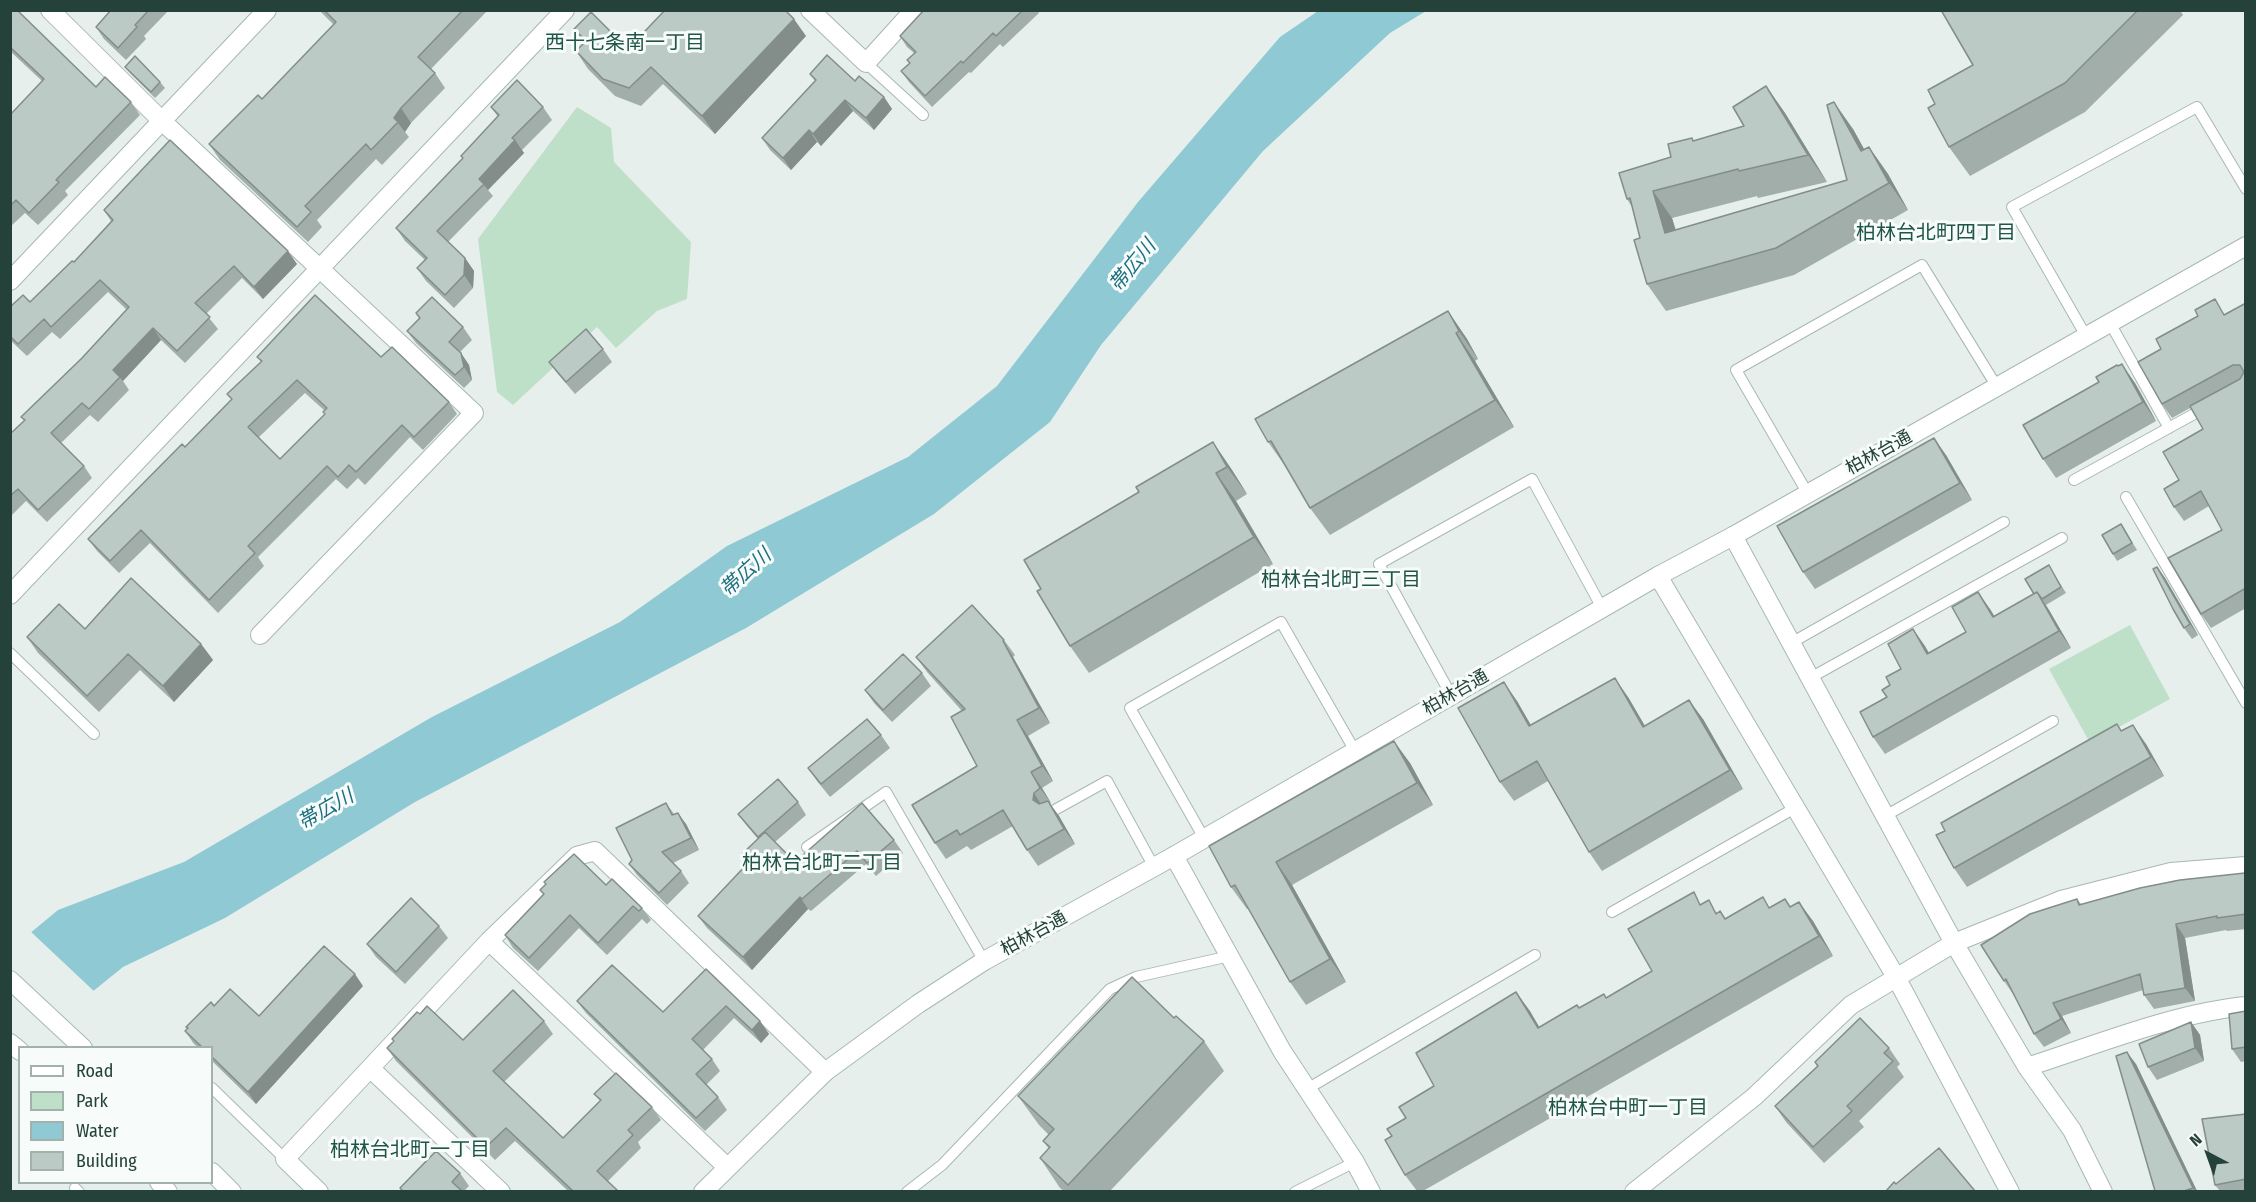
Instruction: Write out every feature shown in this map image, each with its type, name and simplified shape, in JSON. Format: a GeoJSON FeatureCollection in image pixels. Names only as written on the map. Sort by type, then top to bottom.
{"type":"FeatureCollection","features":[{"type":"Feature","properties":{"kind":"street"},"geometry":{"type":"LineString","coordinates":[[50,10],[162,121],[474,413],[260,635]]}},
{"type":"Feature","properties":{"kind":"street"},"geometry":{"type":"LineString","coordinates":[[10,281],[267,10]]}},
{"type":"Feature","properties":{"kind":"street"},"geometry":{"type":"LineString","coordinates":[[10,595],[321,270],[565,10]]}},
{"type":"Feature","properties":{"kind":"street"},"geometry":{"type":"LineString","coordinates":[[810,10],[866,63],[914,10]]}},
{"type":"Feature","properties":{"kind":"street","name":"柏林台通"},"geometry":{"type":"LineString","coordinates":[[703,1191],[825,1072],[918,1004],[984,961],[1174,856],[1658,576],[1808,494],[2246,246]]}},
{"type":"Feature","properties":{"kind":"street"},"geometry":{"type":"LineString","coordinates":[[1732,536],[1954,943],[2027,1067],[2072,1130],[2103,1191]]}},
{"type":"Feature","properties":{"kind":"street"},"geometry":{"type":"LineString","coordinates":[[1658,576],[1896,977],[2010,1191]]}},
{"type":"Feature","properties":{"kind":"street"},"geometry":{"type":"LineString","coordinates":[[319,1191],[285,1159],[489,941],[577,856],[595,851],[825,1072]]}},
{"type":"Feature","properties":{"kind":"street"},"geometry":{"type":"LineString","coordinates":[[1174,856],[1282,1051],[1355,1162],[1371,1191]]}},
{"type":"Feature","properties":{"kind":"street"},"geometry":{"type":"LineString","coordinates":[[1634,1191],[1754,1097],[1851,1005],[1954,943],[2061,900],[2170,872],[2246,866]]}},
{"type":"Feature","properties":{"kind":"street"},"geometry":{"type":"LineString","coordinates":[[489,941],[727,1167]]}},
{"type":"Feature","properties":{"kind":"street"},"geometry":{"type":"LineString","coordinates":[[10,980],[82,1046]]}},
{"type":"Feature","properties":{"kind":"street"},"geometry":{"type":"LineString","coordinates":[[2027,1067],[2135,1032],[2207,1012],[2246,1006]]}},
{"type":"Feature","properties":{"kind":"street"},"geometry":{"type":"LineString","coordinates":[[370,1068],[501,1191]]}},
{"type":"Feature","properties":{"kind":"street"},"geometry":{"type":"LineString","coordinates":[[213,1173],[232,1191]]}},
{"type":"Feature","properties":{"kind":"lane"},"geometry":{"type":"LineString","coordinates":[[866,63],[922,115]]}},
{"type":"Feature","properties":{"kind":"lane"},"geometry":{"type":"LineString","coordinates":[[2086,336],[2012,207],[2197,107],[2246,189]]}},
{"type":"Feature","properties":{"kind":"lane"},"geometry":{"type":"LineString","coordinates":[[1808,494],[1736,370],[1922,265],[1997,387]]}},
{"type":"Feature","properties":{"kind":"lane"},"geometry":{"type":"LineString","coordinates":[[2110,323],[2169,428]]}},
{"type":"Feature","properties":{"kind":"lane"},"geometry":{"type":"LineString","coordinates":[[2074,480],[2217,402]]}},
{"type":"Feature","properties":{"kind":"lane"},"geometry":{"type":"LineString","coordinates":[[1451,695],[1379,564],[1532,479],[1602,608]]}},
{"type":"Feature","properties":{"kind":"lane"},"geometry":{"type":"LineString","coordinates":[[2126,497],[2244,699]]}},
{"type":"Feature","properties":{"kind":"lane"},"geometry":{"type":"LineString","coordinates":[[1791,643],[2004,522]]}},
{"type":"Feature","properties":{"kind":"lane"},"geometry":{"type":"LineString","coordinates":[[1809,678],[2062,538]]}},
{"type":"Feature","properties":{"kind":"lane"},"geometry":{"type":"LineString","coordinates":[[1204,838],[1130,708],[1281,622],[1355,751]]}},
{"type":"Feature","properties":{"kind":"lane"},"geometry":{"type":"LineString","coordinates":[[10,652],[94,734]]}},
{"type":"Feature","properties":{"kind":"lane"},"geometry":{"type":"LineString","coordinates":[[1885,816],[2053,721]]}},
{"type":"Feature","properties":{"kind":"lane"},"geometry":{"type":"LineString","coordinates":[[1051,812],[1107,781],[1154,867]]}},
{"type":"Feature","properties":{"kind":"lane"},"geometry":{"type":"LineString","coordinates":[[807,847],[886,792],[984,961]]}},
{"type":"Feature","properties":{"kind":"lane"},"geometry":{"type":"LineString","coordinates":[[1612,912],[1795,808]]}},
{"type":"Feature","properties":{"kind":"lane"},"geometry":{"type":"LineString","coordinates":[[1307,1089],[1534,955]]}},
{"type":"Feature","properties":{"kind":"lane"},"geometry":{"type":"LineString","coordinates":[[908,1191],[942,1165],[1110,989],[1136,977],[1230,956]]}},
{"type":"Feature","properties":{"kind":"lane"},"geometry":{"type":"LineString","coordinates":[[213,1089],[285,1159]]}},
{"type":"Feature","properties":{"kind":"lane"},"geometry":{"type":"LineString","coordinates":[[1295,1191],[1355,1162]]}},
{"type":"Feature","properties":{"kind":"green space"},"geometry":{"type":"Polygon","coordinates":[[[577,107],[611,128],[614,162],[691,242],[687,299],[657,311],[616,348],[597,327],[513,405],[497,392],[478,239],[577,107]]]}},
{"type":"Feature","properties":{"kind":"green space"},"geometry":{"type":"Polygon","coordinates":[[[2130,625],[2170,699],[2090,743],[2049,669],[2130,625]]]}},
{"type":"Feature","properties":{"kind":"water","name":"帯広川"},"geometry":{"type":"Polygon","coordinates":[[[1318,11],[1426,11],[1390,33],[1263,151],[1101,345],[1050,422],[934,514],[746,628],[415,802],[225,918],[123,967],[24,1046],[11,949],[58,910],[184,862],[432,717],[620,622],[727,546],[908,457],[997,386],[1138,202],[1280,37],[1318,11]]]}},
{"type":"Feature","properties":{"kind":"pier"},"geometry":{"type":"Polygon","coordinates":[[[29,930],[96,993],[31,1046],[18,1046],[18,1056],[10,1062],[10,945],[29,930]]]}},
{"type":"Feature","properties":{"kind":"building"},"geometry":{"type":"Polygon","coordinates":[[[10,10],[17,10],[96,87],[105,77],[131,102],[56,180],[59,182],[29,213],[16,200],[10,206],[10,115],[44,79],[10,47],[10,10]]]}},
{"type":"Feature","properties":{"kind":"building"},"geometry":{"type":"Polygon","coordinates":[[[111,10],[149,10],[118,48],[96,27],[111,10]]]}},
{"type":"Feature","properties":{"kind":"building"},"geometry":{"type":"Polygon","coordinates":[[[324,10],[463,10],[418,57],[435,73],[401,108],[394,118],[398,122],[371,150],[366,144],[305,206],[311,212],[297,227],[209,144],[258,95],[262,99],[336,22],[324,10]]]}},
{"type":"Feature","properties":{"kind":"building"},"geometry":{"type":"Polygon","coordinates":[[[665,10],[785,10],[794,19],[702,116],[651,67],[629,88],[603,79],[576,51],[586,41],[574,29],[591,12],[628,49],[665,10]]]}},
{"type":"Feature","properties":{"kind":"building"},"geometry":{"type":"Polygon","coordinates":[[[924,10],[1023,10],[996,36],[993,33],[963,63],[961,61],[925,96],[901,71],[910,63],[907,60],[916,52],[900,36],[924,10]]]}},
{"type":"Feature","properties":{"kind":"building"},"geometry":{"type":"Polygon","coordinates":[[[1941,10],[2138,10],[2065,83],[1949,147],[1928,108],[1935,104],[1928,90],[1973,65],[1941,10]]]}},
{"type":"Feature","properties":{"kind":"building"},"geometry":{"type":"Polygon","coordinates":[[[827,55],[855,81],[859,76],[884,97],[866,118],[845,100],[813,134],[809,130],[783,158],[762,138],[816,80],[810,74],[827,55]]]}},
{"type":"Feature","properties":{"kind":"building"},"geometry":{"type":"Polygon","coordinates":[[[135,56],[160,82],[151,92],[125,67],[135,56]]]}},
{"type":"Feature","properties":{"kind":"building"},"geometry":{"type":"Polygon","coordinates":[[[517,80],[543,107],[512,138],[515,140],[479,179],[484,184],[437,231],[465,258],[464,275],[445,295],[417,268],[427,258],[396,228],[463,158],[461,156],[499,115],[491,107],[517,80]]]}},
{"type":"Feature","properties":{"kind":"building"},"geometry":{"type":"Polygon","coordinates":[[[1766,86],[1808,155],[1739,171],[1738,169],[1653,191],[1665,233],[1847,180],[1827,105],[1834,102],[1861,151],[1869,147],[1889,183],[1776,248],[1647,284],[1634,240],[1640,238],[1630,198],[1627,199],[1619,173],[1671,157],[1668,144],[1692,138],[1693,141],[1744,126],[1733,107],[1766,86]]]}},
{"type":"Feature","properties":{"kind":"building"},"geometry":{"type":"Polygon","coordinates":[[[170,140],[288,251],[254,287],[234,266],[195,303],[210,317],[177,351],[153,328],[113,370],[120,377],[89,409],[82,403],[51,433],[84,466],[38,510],[18,489],[10,496],[10,434],[25,420],[21,417],[82,358],[129,307],[100,280],[51,327],[44,319],[18,344],[10,336],[10,307],[23,295],[30,302],[72,261],[74,262],[113,220],[104,210],[170,140]]]}},
{"type":"Feature","properties":{"kind":"building"},"geometry":{"type":"Polygon","coordinates":[[[315,295],[381,357],[392,347],[449,402],[414,437],[402,425],[356,472],[349,465],[338,477],[327,466],[248,546],[255,553],[209,600],[141,530],[110,561],[88,539],[182,444],[185,447],[232,399],[227,394],[262,361],[257,357],[315,295]],[[297,380],[248,427],[280,459],[325,414],[323,412],[327,408],[297,380]]]}},
{"type":"Feature","properties":{"kind":"building"},"geometry":{"type":"Polygon","coordinates":[[[432,297],[463,327],[449,342],[461,353],[464,367],[455,375],[407,331],[420,318],[416,313],[432,297]]]}},
{"type":"Feature","properties":{"kind":"building"},"geometry":{"type":"Polygon","coordinates":[[[2215,299],[2224,315],[2246,303],[2246,588],[2201,614],[2168,558],[2222,530],[2201,491],[2174,507],[2164,489],[2179,480],[2163,452],[2203,429],[2190,406],[2240,379],[2244,372],[2240,365],[2233,365],[2162,404],[2138,362],[2161,349],[2156,339],[2198,316],[2195,310],[2215,299]]]}},
{"type":"Feature","properties":{"kind":"building"},"geometry":{"type":"Polygon","coordinates":[[[1448,311],[1459,331],[1456,333],[1495,400],[1310,508],[1271,441],[1268,442],[1255,419],[1448,311]]]}},
{"type":"Feature","properties":{"kind":"building"},"geometry":{"type":"Polygon","coordinates":[[[586,329],[603,349],[566,382],[549,362],[586,329]]]}},
{"type":"Feature","properties":{"kind":"building"},"geometry":{"type":"Polygon","coordinates":[[[2122,364],[2143,402],[2043,459],[2023,425],[2099,382],[2096,377],[2122,364]]]}},
{"type":"Feature","properties":{"kind":"building"},"geometry":{"type":"Polygon","coordinates":[[[1934,438],[1960,483],[1803,572],[1777,526],[1934,438]]]}},
{"type":"Feature","properties":{"kind":"building"},"geometry":{"type":"Polygon","coordinates":[[[1213,442],[1227,467],[1216,473],[1254,537],[1070,646],[1037,591],[1041,589],[1024,560],[1139,492],[1136,487],[1213,442]]]}},
{"type":"Feature","properties":{"kind":"building"},"geometry":{"type":"Polygon","coordinates":[[[2121,524],[2132,543],[2113,554],[2102,535],[2121,524]]]}},
{"type":"Feature","properties":{"kind":"building"},"geometry":{"type":"Polygon","coordinates":[[[2049,565],[2061,587],[2042,599],[2037,592],[2034,594],[2025,579],[2049,565]]]}},
{"type":"Feature","properties":{"kind":"building"},"geometry":{"type":"Polygon","coordinates":[[[2157,567],[2190,624],[2184,628],[2153,569],[2157,567]]]}},
{"type":"Feature","properties":{"kind":"building"},"geometry":{"type":"Polygon","coordinates":[[[131,578],[201,644],[163,686],[128,654],[87,696],[27,637],[59,604],[85,629],[131,578]]]}},
{"type":"Feature","properties":{"kind":"building"},"geometry":{"type":"Polygon","coordinates":[[[1978,592],[1993,617],[2037,592],[2059,631],[1873,737],[1860,712],[1887,697],[1882,690],[1890,685],[1886,677],[1901,669],[1888,644],[1913,629],[1927,654],[1966,632],[1952,607],[1978,592]]]}},
{"type":"Feature","properties":{"kind":"building"},"geometry":{"type":"Polygon","coordinates":[[[972,605],[1004,640],[1039,708],[1017,720],[1042,766],[1031,772],[1040,788],[1034,793],[1033,800],[1039,804],[1048,801],[1064,829],[1027,850],[1003,810],[960,835],[957,830],[935,843],[912,805],[977,766],[951,717],[965,709],[916,657],[972,605]]]}},
{"type":"Feature","properties":{"kind":"building"},"geometry":{"type":"Polygon","coordinates":[[[903,654],[922,673],[883,710],[865,690],[903,654]]]}},
{"type":"Feature","properties":{"kind":"building"},"geometry":{"type":"Polygon","coordinates":[[[1615,678],[1643,727],[1689,700],[1730,770],[1589,852],[1537,761],[1500,782],[1458,708],[1504,682],[1529,726],[1615,678]]]}},
{"type":"Feature","properties":{"kind":"building"},"geometry":{"type":"Polygon","coordinates":[[[867,719],[881,735],[821,784],[808,768],[867,719]]]}},
{"type":"Feature","properties":{"kind":"building"},"geometry":{"type":"Polygon","coordinates":[[[2117,724],[2121,731],[2133,725],[2151,757],[1954,868],[1936,835],[1945,831],[1941,823],[2117,724]]]}},
{"type":"Feature","properties":{"kind":"building"},"geometry":{"type":"Polygon","coordinates":[[[1394,741],[1417,783],[1276,862],[1330,959],[1290,982],[1235,885],[1231,887],[1209,846],[1394,741]]]}},
{"type":"Feature","properties":{"kind":"building"},"geometry":{"type":"Polygon","coordinates":[[[778,779],[798,802],[758,837],[738,814],[778,779]]]}},
{"type":"Feature","properties":{"kind":"building"},"geometry":{"type":"Polygon","coordinates":[[[666,803],[672,815],[678,813],[691,838],[662,852],[681,871],[659,893],[629,864],[632,860],[616,828],[666,803]]]}},
{"type":"Feature","properties":{"kind":"building"},"geometry":{"type":"Polygon","coordinates":[[[862,803],[894,840],[867,863],[857,851],[802,899],[800,897],[743,957],[698,916],[748,863],[741,855],[765,832],[795,862],[862,803]]]}},
{"type":"Feature","properties":{"kind":"building"},"geometry":{"type":"Polygon","coordinates":[[[574,854],[606,885],[612,879],[642,908],[639,911],[633,906],[598,943],[570,915],[529,958],[505,935],[544,894],[540,890],[546,884],[544,882],[574,854]]]}},
{"type":"Feature","properties":{"kind":"building"},"geometry":{"type":"Polygon","coordinates":[[[2245,873],[2246,914],[2217,918],[2217,916],[2176,924],[2185,988],[2144,995],[2140,974],[2053,1003],[2061,1019],[2034,1034],[2006,979],[2004,981],[1981,945],[2030,914],[2077,899],[2079,905],[2140,888],[2180,880],[2245,873]]]}},
{"type":"Feature","properties":{"kind":"building"},"geometry":{"type":"Polygon","coordinates":[[[1694,892],[1700,905],[1709,900],[1716,914],[1720,911],[1725,919],[1763,897],[1769,908],[1785,899],[1790,907],[1799,902],[1819,936],[1405,1175],[1385,1140],[1392,1136],[1387,1129],[1406,1118],[1399,1107],[1434,1086],[1416,1053],[1516,992],[1538,1028],[1577,1005],[1579,1008],[1604,994],[1606,998],[1652,971],[1628,929],[1694,892]]]}},
{"type":"Feature","properties":{"kind":"building"},"geometry":{"type":"Polygon","coordinates":[[[411,898],[439,926],[396,972],[367,944],[411,898]]]}},
{"type":"Feature","properties":{"kind":"building"},"geometry":{"type":"Polygon","coordinates":[[[324,946],[355,974],[248,1092],[213,1058],[213,1046],[201,1046],[185,1031],[188,1028],[186,1027],[211,1002],[214,1006],[230,989],[259,1016],[324,946]]]}},
{"type":"Feature","properties":{"kind":"building"},"geometry":{"type":"Polygon","coordinates":[[[612,965],[663,1012],[706,969],[760,1021],[752,1030],[726,1006],[692,1039],[712,1059],[696,1074],[718,1097],[696,1118],[577,1001],[612,965]]]}},
{"type":"Feature","properties":{"kind":"building"},"geometry":{"type":"Polygon","coordinates":[[[1132,977],[1174,1018],[1176,1016],[1204,1041],[1068,1185],[1040,1158],[1050,1147],[1043,1141],[1054,1129],[1018,1096],[1132,977]]]}},
{"type":"Feature","properties":{"kind":"building"},"geometry":{"type":"Polygon","coordinates":[[[513,990],[544,1021],[493,1071],[563,1138],[601,1100],[594,1094],[616,1073],[652,1107],[628,1130],[633,1135],[597,1171],[618,1191],[573,1191],[506,1128],[486,1147],[387,1048],[394,1041],[392,1039],[417,1012],[420,1014],[427,1006],[463,1040],[513,990]]]}},
{"type":"Feature","properties":{"kind":"building"},"geometry":{"type":"Polygon","coordinates":[[[2246,1011],[2246,1047],[2232,1049],[2229,1014],[2246,1011]]]}},
{"type":"Feature","properties":{"kind":"building"},"geometry":{"type":"Polygon","coordinates":[[[1860,1018],[1889,1048],[1884,1053],[1893,1061],[1847,1106],[1852,1111],[1813,1147],[1775,1106],[1818,1066],[1815,1062],[1860,1018]]]}},
{"type":"Feature","properties":{"kind":"building"},"geometry":{"type":"Polygon","coordinates":[[[2191,1022],[2195,1048],[2148,1067],[2139,1044],[2191,1022]]]}},
{"type":"Feature","properties":{"kind":"building"},"geometry":{"type":"Polygon","coordinates":[[[2127,1052],[2193,1188],[2184,1191],[2155,1191],[2116,1056],[2127,1052]]]}},
{"type":"Feature","properties":{"kind":"building"},"geometry":{"type":"Polygon","coordinates":[[[2246,1114],[2246,1179],[2215,1185],[2202,1119],[2246,1114]]]}},
{"type":"Feature","properties":{"kind":"building"},"geometry":{"type":"Polygon","coordinates":[[[1939,1148],[1975,1191],[1886,1191],[1894,1182],[1896,1184],[1939,1148]]]}},
{"type":"Feature","properties":{"kind":"building"},"geometry":{"type":"Polygon","coordinates":[[[436,1151],[460,1173],[452,1182],[462,1191],[403,1191],[400,1188],[436,1151]]]}},
{"type":"Feature","properties":{"kind":"district","name":"西十七条南一丁目"},"geometry":{"type":"Point","coordinates":[625,43]}},
{"type":"Feature","properties":{"kind":"district","name":"柏林台北町四丁目"},"geometry":{"type":"Point","coordinates":[1936,233]}},
{"type":"Feature","properties":{"kind":"district","name":"柏林台北町三丁目"},"geometry":{"type":"Point","coordinates":[1341,580]}},
{"type":"Feature","properties":{"kind":"district","name":"柏林台北町二丁目"},"geometry":{"type":"Point","coordinates":[822,863]}},
{"type":"Feature","properties":{"kind":"district","name":"柏林台中町一丁目"},"geometry":{"type":"Point","coordinates":[1628,1108]}},
{"type":"Feature","properties":{"kind":"district","name":"柏林台北町一丁目"},"geometry":{"type":"Point","coordinates":[410,1150]}}]}
